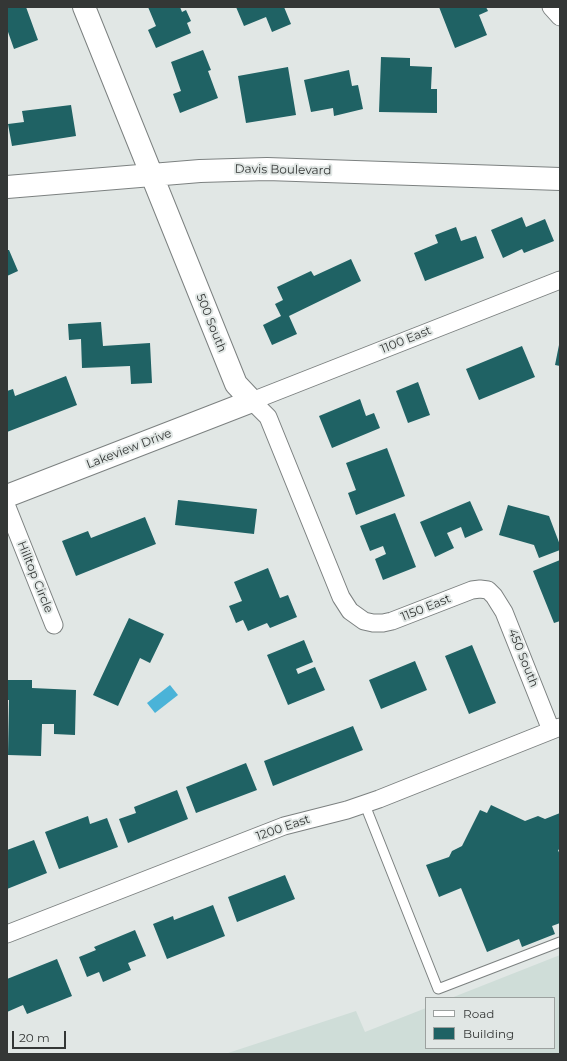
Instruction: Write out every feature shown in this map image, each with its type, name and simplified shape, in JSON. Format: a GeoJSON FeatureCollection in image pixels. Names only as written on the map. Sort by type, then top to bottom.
{"type":"FeatureCollection","features":[{"type":"Feature","properties":{"kind":"street","name":"500 South"},"geometry":{"type":"LineString","coordinates":[[84,7],[236,384],[268,417],[341,597],[350,611],[364,621]]}},
{"type":"Feature","properties":{"kind":"street"},"geometry":{"type":"LineString","coordinates":[[551,7],[560,17]]}},
{"type":"Feature","properties":{"kind":"street","name":"Davis Boulevard"},"geometry":{"type":"LineString","coordinates":[[7,186],[152,175],[267,169],[560,180]]}},
{"type":"Feature","properties":{"kind":"street","name":"1100 East"},"geometry":{"type":"LineString","coordinates":[[252,401],[560,280]]}},
{"type":"Feature","properties":{"kind":"street","name":"Lakeview Drive"},"geometry":{"type":"LineString","coordinates":[[7,496],[252,401]]}},
{"type":"Feature","properties":{"kind":"street","name":"Hilltop Circle"},"geometry":{"type":"LineString","coordinates":[[7,507],[54,625]]}},
{"type":"Feature","properties":{"kind":"street","name":"1150 East"},"geometry":{"type":"LineString","coordinates":[[364,621],[383,623],[392,621],[468,592],[480,589],[488,590]]}},
{"type":"Feature","properties":{"kind":"street","name":"450 South"},"geometry":{"type":"LineString","coordinates":[[488,590],[494,596],[504,612],[556,729]]}},
{"type":"Feature","properties":{"kind":"street","name":"1200 East"},"geometry":{"type":"LineString","coordinates":[[7,934],[284,826],[365,805],[556,729]]}},
{"type":"Feature","properties":{"kind":"lane"},"geometry":{"type":"LineString","coordinates":[[365,805],[438,990],[560,942]]}},
{"type":"Feature","properties":{"kind":"shaded area"},"geometry":{"type":"Polygon","coordinates":[[[560,955],[560,1054],[225,1054],[356,1011],[365,1032],[425,1008],[425,1049],[555,1049],[555,997],[454,997],[560,955]]]}},
{"type":"Feature","properties":{"kind":"water"},"geometry":{"type":"Polygon","coordinates":[[[170,685],[178,695],[155,713],[147,703],[170,685]]]}},
{"type":"Feature","properties":{"kind":"building"},"geometry":{"type":"Polygon","coordinates":[[[7,7],[26,7],[38,40],[14,49],[7,29],[7,7]]]}},
{"type":"Feature","properties":{"kind":"building"},"geometry":{"type":"Polygon","coordinates":[[[148,7],[180,7],[182,12],[186,10],[191,21],[187,23],[191,33],[156,48],[148,30],[156,26],[148,7]]]}},
{"type":"Feature","properties":{"kind":"building"},"geometry":{"type":"Polygon","coordinates":[[[236,7],[284,7],[291,24],[272,32],[266,17],[244,26],[236,7]]]}},
{"type":"Feature","properties":{"kind":"building"},"geometry":{"type":"Polygon","coordinates":[[[439,7],[486,7],[488,11],[479,15],[487,35],[455,48],[439,7]]]}},
{"type":"Feature","properties":{"kind":"building"},"geometry":{"type":"Polygon","coordinates":[[[203,50],[211,70],[208,71],[218,98],[180,113],[173,94],[181,91],[171,62],[203,50]]]}},
{"type":"Feature","properties":{"kind":"building"},"geometry":{"type":"Polygon","coordinates":[[[381,57],[410,58],[410,66],[432,67],[431,89],[437,89],[437,113],[379,112],[381,57]]]}},
{"type":"Feature","properties":{"kind":"building"},"geometry":{"type":"Polygon","coordinates":[[[288,67],[296,115],[246,123],[238,76],[288,67]]]}},
{"type":"Feature","properties":{"kind":"building"},"geometry":{"type":"Polygon","coordinates":[[[349,70],[352,86],[358,85],[363,109],[334,116],[333,108],[311,112],[304,80],[349,70]]]}},
{"type":"Feature","properties":{"kind":"building"},"geometry":{"type":"Polygon","coordinates":[[[71,105],[76,136],[12,146],[8,124],[24,122],[22,111],[71,105]]]}},
{"type":"Feature","properties":{"kind":"building"},"geometry":{"type":"Polygon","coordinates":[[[522,217],[526,227],[545,219],[554,241],[524,253],[522,249],[503,258],[491,230],[522,217]]]}},
{"type":"Feature","properties":{"kind":"building"},"geometry":{"type":"Polygon","coordinates":[[[456,227],[461,241],[476,236],[484,258],[425,281],[414,253],[438,243],[435,235],[456,227]]]}},
{"type":"Feature","properties":{"kind":"building"},"geometry":{"type":"Polygon","coordinates":[[[7,250],[9,250],[18,271],[7,276],[7,250]]]}},
{"type":"Feature","properties":{"kind":"building"},"geometry":{"type":"Polygon","coordinates":[[[351,259],[361,281],[289,316],[297,334],[272,345],[263,325],[281,316],[275,304],[283,300],[277,287],[311,271],[314,276],[351,259]]]}},
{"type":"Feature","properties":{"kind":"building"},"geometry":{"type":"Polygon","coordinates":[[[101,322],[103,346],[150,343],[152,383],[131,384],[130,366],[82,368],[81,339],[69,340],[68,324],[101,322]]]}},
{"type":"Feature","properties":{"kind":"building"},"geometry":{"type":"Polygon","coordinates":[[[560,345],[560,366],[555,365],[560,345]]]}},
{"type":"Feature","properties":{"kind":"building"},"geometry":{"type":"Polygon","coordinates":[[[522,346],[535,377],[479,400],[466,369],[522,346]]]}},
{"type":"Feature","properties":{"kind":"building"},"geometry":{"type":"Polygon","coordinates":[[[66,376],[77,405],[7,432],[7,391],[13,389],[15,396],[66,376]]]}},
{"type":"Feature","properties":{"kind":"building"},"geometry":{"type":"Polygon","coordinates":[[[418,382],[430,415],[408,423],[396,391],[418,382]]]}},
{"type":"Feature","properties":{"kind":"building"},"geometry":{"type":"Polygon","coordinates":[[[360,399],[366,416],[374,413],[380,428],[332,448],[319,416],[360,399]]]}},
{"type":"Feature","properties":{"kind":"building"},"geometry":{"type":"Polygon","coordinates":[[[387,448],[405,496],[356,515],[348,493],[356,490],[346,463],[387,448]]]}},
{"type":"Feature","properties":{"kind":"building"},"geometry":{"type":"Polygon","coordinates":[[[178,500],[257,509],[254,534],[175,525],[178,500]]]}},
{"type":"Feature","properties":{"kind":"building"},"geometry":{"type":"Polygon","coordinates":[[[470,501],[483,530],[465,538],[461,527],[447,533],[454,548],[435,557],[420,522],[470,501]]]}},
{"type":"Feature","properties":{"kind":"building"},"geometry":{"type":"Polygon","coordinates":[[[508,505],[549,516],[560,545],[560,550],[539,558],[534,545],[499,535],[508,505]]]}},
{"type":"Feature","properties":{"kind":"building"},"geometry":{"type":"Polygon","coordinates":[[[395,513],[416,567],[383,580],[375,559],[386,554],[383,546],[370,551],[360,526],[395,513]]]}},
{"type":"Feature","properties":{"kind":"building"},"geometry":{"type":"Polygon","coordinates":[[[145,517],[156,544],[76,576],[62,541],[88,531],[91,538],[145,517]]]}},
{"type":"Feature","properties":{"kind":"building"},"geometry":{"type":"Polygon","coordinates":[[[560,560],[560,621],[554,623],[533,571],[560,560]]]}},
{"type":"Feature","properties":{"kind":"building"},"geometry":{"type":"Polygon","coordinates":[[[268,568],[280,598],[288,595],[297,617],[270,628],[267,623],[248,631],[243,620],[236,623],[229,606],[242,601],[234,582],[268,568]]]}},
{"type":"Feature","properties":{"kind":"building"},"geometry":{"type":"Polygon","coordinates":[[[129,618],[164,634],[150,663],[140,658],[118,706],[93,695],[129,618]]]}},
{"type":"Feature","properties":{"kind":"building"},"geometry":{"type":"Polygon","coordinates":[[[304,640],[313,662],[296,669],[298,674],[315,667],[325,690],[288,705],[267,655],[304,640]]]}},
{"type":"Feature","properties":{"kind":"building"},"geometry":{"type":"Polygon","coordinates":[[[472,645],[496,703],[469,714],[445,656],[472,645]]]}},
{"type":"Feature","properties":{"kind":"building"},"geometry":{"type":"Polygon","coordinates":[[[415,661],[427,690],[381,709],[369,680],[415,661]]]}},
{"type":"Feature","properties":{"kind":"building"},"geometry":{"type":"Polygon","coordinates":[[[7,680],[32,680],[32,688],[76,690],[75,735],[54,734],[54,724],[42,724],[41,756],[8,755],[9,700],[7,700],[7,680]]]}},
{"type":"Feature","properties":{"kind":"building"},"geometry":{"type":"Polygon","coordinates":[[[353,726],[363,750],[273,786],[264,761],[353,726]]]}},
{"type":"Feature","properties":{"kind":"building"},"geometry":{"type":"Polygon","coordinates":[[[246,763],[257,790],[196,813],[186,787],[246,763]]]}},
{"type":"Feature","properties":{"kind":"building"},"geometry":{"type":"Polygon","coordinates":[[[177,790],[188,819],[128,843],[119,819],[136,813],[134,807],[177,790]]]}},
{"type":"Feature","properties":{"kind":"building"},"geometry":{"type":"Polygon","coordinates":[[[491,805],[525,821],[538,816],[545,819],[560,813],[560,849],[558,850],[560,855],[560,923],[552,926],[555,934],[522,947],[519,939],[487,952],[461,888],[439,897],[426,865],[449,857],[452,851],[462,846],[480,810],[487,813],[491,805]]]}},
{"type":"Feature","properties":{"kind":"building"},"geometry":{"type":"Polygon","coordinates":[[[88,816],[90,824],[107,818],[118,847],[59,869],[45,832],[88,816]]]}},
{"type":"Feature","properties":{"kind":"building"},"geometry":{"type":"Polygon","coordinates":[[[34,840],[47,873],[7,889],[7,850],[34,840]]]}},
{"type":"Feature","properties":{"kind":"building"},"geometry":{"type":"Polygon","coordinates":[[[285,875],[295,899],[237,922],[228,897],[285,875]]]}},
{"type":"Feature","properties":{"kind":"building"},"geometry":{"type":"Polygon","coordinates":[[[213,905],[225,936],[167,959],[153,924],[173,916],[174,920],[213,905]]]}},
{"type":"Feature","properties":{"kind":"building"},"geometry":{"type":"Polygon","coordinates":[[[135,930],[146,956],[128,963],[131,970],[103,982],[99,972],[87,977],[79,957],[96,950],[94,947],[135,930]]]}},
{"type":"Feature","properties":{"kind":"building"},"geometry":{"type":"Polygon","coordinates":[[[57,959],[72,996],[27,1014],[23,1005],[7,1012],[7,979],[57,959]]]}}]}
